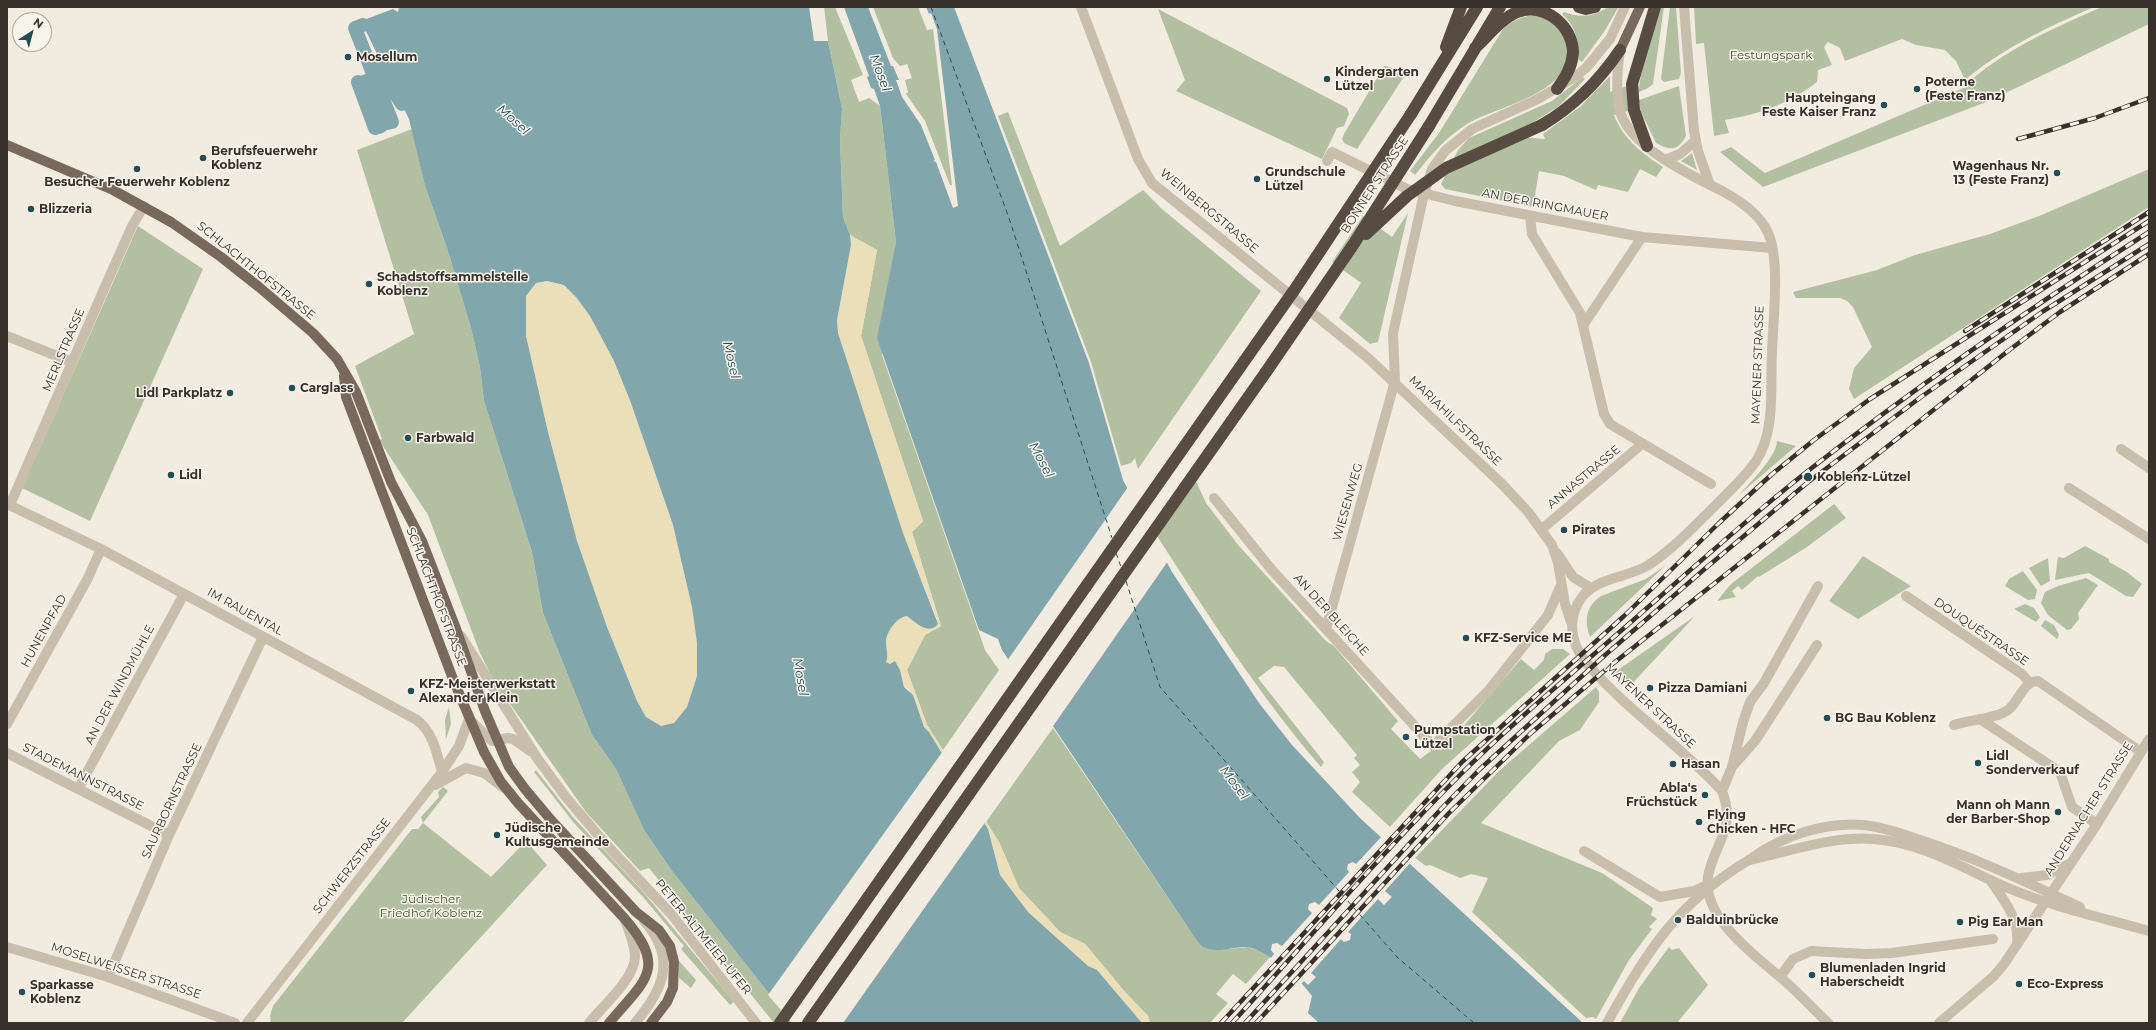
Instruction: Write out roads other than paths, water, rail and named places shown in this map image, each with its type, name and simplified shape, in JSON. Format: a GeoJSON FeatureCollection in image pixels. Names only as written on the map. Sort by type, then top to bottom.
{"type":"FeatureCollection","features":[{"type":"Feature","properties":{"kind":"highway"},"geometry":{"type":"LineString","coordinates":[[1437,72],[1460,7]]}},
{"type":"Feature","properties":{"kind":"highway"},"geometry":{"type":"LineString","coordinates":[[780,1023],[977,739],[1295,289],[1411,114],[1477,7]]}},
{"type":"Feature","properties":{"kind":"highway","name":"BONNER STRASSE"},"geometry":{"type":"LineString","coordinates":[[808,1023],[1266,372],[1353,245],[1430,126],[1500,7]]}},
{"type":"Feature","properties":{"kind":"highway"},"geometry":{"type":"LineString","coordinates":[[1578,7],[1586,9],[1595,7]]}},
{"type":"Feature","properties":{"kind":"highway"},"geometry":{"type":"LineString","coordinates":[[1647,146],[1634,110],[1632,84],[1655,7]]}},
{"type":"Feature","properties":{"kind":"highway"},"geometry":{"type":"LineString","coordinates":[[1475,48],[1503,21],[1517,12],[1530,9],[1549,14],[1567,30],[1571,40],[1573,52],[1568,71],[1557,89]]}},
{"type":"Feature","properties":{"kind":"highway"},"geometry":{"type":"LineString","coordinates":[[1353,245],[1408,196],[1446,168],[1542,125],[1557,116],[1583,95],[1609,67],[1620,50]]}},
{"type":"Feature","properties":{"kind":"main road","name":"MAYENER STRASSE"},"geometry":{"type":"LineString","coordinates":[[1620,50],[1640,7]]}},
{"type":"Feature","properties":{"kind":"main road","name":"SCHLACHTHOFSTRASSE"},"geometry":{"type":"LineString","coordinates":[[7,145],[113,190],[144,206],[202,242],[283,307],[338,359],[344,373],[356,392],[391,482],[422,541],[497,741],[509,767],[524,789],[636,912],[653,924],[665,937],[674,962],[674,982],[670,995],[651,1023]]}},
{"type":"Feature","properties":{"kind":"main road","name":"SCHLACHTHOFSTRASSE"},"geometry":{"type":"LineString","coordinates":[[344,373],[346,397],[469,719],[484,752],[508,792],[625,918],[642,940],[649,957],[649,964],[643,981],[609,1023]]}},
{"type":"Feature","properties":{"kind":"street","name":"WEINBERGSTRASSE"},"geometry":{"type":"LineString","coordinates":[[1081,7],[1138,159],[1152,182],[1395,381]]}},
{"type":"Feature","properties":{"kind":"street"},"geometry":{"type":"LineString","coordinates":[[1557,89],[1586,68],[1598,55],[1610,39],[1625,7]]}},
{"type":"Feature","properties":{"kind":"street"},"geometry":{"type":"LineString","coordinates":[[1684,7],[1696,140],[1710,185]]}},
{"type":"Feature","properties":{"kind":"street","name":"MAYENER STRASSE"},"geometry":{"type":"LineString","coordinates":[[1591,588],[1633,572],[1663,555],[1736,484],[1756,462],[1768,434],[1769,421],[1774,282],[1772,248],[1768,233],[1753,212],[1732,196],[1665,160],[1647,146],[1631,130],[1621,113],[1618,90],[1620,50]]}},
{"type":"Feature","properties":{"kind":"street","name":"MARIAHILFSTRASSE"},"geometry":{"type":"LineString","coordinates":[[1557,89],[1538,99],[1482,123],[1462,136],[1439,158],[1432,169],[1424,194],[1393,332],[1395,381],[1503,484],[1542,529],[1554,550],[1561,586],[1571,622]]}},
{"type":"Feature","properties":{"kind":"street"},"geometry":{"type":"LineString","coordinates":[[1665,160],[1680,154],[1696,140]]}},
{"type":"Feature","properties":{"kind":"street","name":"AN DER RINGMAUER"},"geometry":{"type":"LineString","coordinates":[[1327,161],[1332,152],[1407,189],[1424,194],[1530,216],[1642,236],[1772,248]]}},
{"type":"Feature","properties":{"kind":"street","name":"MERLSTRASSE"},"geometry":{"type":"LineString","coordinates":[[9,504],[132,226],[144,206]]}},
{"type":"Feature","properties":{"kind":"street"},"geometry":{"type":"LineString","coordinates":[[1530,216],[1532,234],[1580,313],[1584,324],[1604,414],[1610,424],[1711,484]]}},
{"type":"Feature","properties":{"kind":"street"},"geometry":{"type":"LineString","coordinates":[[1584,324],[1642,236]]}},
{"type":"Feature","properties":{"kind":"street"},"geometry":{"type":"LineString","coordinates":[[7,336],[72,362]]}},
{"type":"Feature","properties":{"kind":"street","name":"WIESENWEG"},"geometry":{"type":"LineString","coordinates":[[1326,629],[1395,381]]}},
{"type":"Feature","properties":{"kind":"street","name":"ANNASTRASSE"},"geometry":{"type":"LineString","coordinates":[[1542,529],[1642,444]]}},
{"type":"Feature","properties":{"kind":"street"},"geometry":{"type":"LineString","coordinates":[[2121,448],[2149,468]]}},
{"type":"Feature","properties":{"kind":"street"},"geometry":{"type":"LineString","coordinates":[[2070,488],[2149,539]]}},
{"type":"Feature","properties":{"kind":"street","name":"AN DER BLEICHE"},"geometry":{"type":"LineString","coordinates":[[1214,498],[1271,569],[1433,746],[1489,690],[1548,616],[1561,586]]}},
{"type":"Feature","properties":{"kind":"street","name":"IM RAUENTAL"},"geometry":{"type":"LineString","coordinates":[[9,504],[102,549],[424,725],[432,740],[442,772]]}},
{"type":"Feature","properties":{"kind":"street","name":"HUNENPFAD"},"geometry":{"type":"LineString","coordinates":[[7,724],[87,580],[102,549]]}},
{"type":"Feature","properties":{"kind":"street"},"geometry":{"type":"LineString","coordinates":[[1554,550],[1573,577],[1591,588],[1577,606],[1571,622]]}},
{"type":"Feature","properties":{"kind":"street"},"geometry":{"type":"LineString","coordinates":[[1818,586],[1771,670],[1750,702],[1743,722],[1732,767],[1722,791],[1728,808],[1728,822],[1709,871],[1707,885],[1712,904],[1726,927],[1828,1023]]}},
{"type":"Feature","properties":{"kind":"street","name":"AN DER WINDMÜHLE"},"geometry":{"type":"LineString","coordinates":[[78,789],[184,594]]}},
{"type":"Feature","properties":{"kind":"street","name":"DOUQUÉSTRASSE"},"geometry":{"type":"LineString","coordinates":[[1906,596],[2022,674],[2030,683],[2038,681],[2141,752]]}},
{"type":"Feature","properties":{"kind":"street","name":"MAYENER STRASSE"},"geometry":{"type":"LineString","coordinates":[[1571,622],[1578,651],[1605,684],[1722,791]]}},
{"type":"Feature","properties":{"kind":"street","name":"PETER-ALTMEIER-UFER"},"geometry":{"type":"LineString","coordinates":[[455,626],[538,758],[583,818],[660,901],[756,1023]]}},
{"type":"Feature","properties":{"kind":"street","name":"SAURBORNSTRASSE"},"geometry":{"type":"LineString","coordinates":[[108,977],[169,834],[263,637]]}},
{"type":"Feature","properties":{"kind":"street"},"geometry":{"type":"LineString","coordinates":[[1732,767],[1755,741],[1817,644]]}},
{"type":"Feature","properties":{"kind":"street"},"geometry":{"type":"LineString","coordinates":[[1954,725],[1999,715],[2008,710],[2030,683]]}},
{"type":"Feature","properties":{"kind":"street"},"geometry":{"type":"LineString","coordinates":[[1980,718],[2060,772],[2072,806],[2097,824]]}},
{"type":"Feature","properties":{"kind":"street"},"geometry":{"type":"LineString","coordinates":[[469,719],[489,739],[497,741]]}},
{"type":"Feature","properties":{"kind":"street","name":"SCHWERZSTRASSE"},"geometry":{"type":"LineString","coordinates":[[247,1023],[442,772],[459,746],[469,719]]}},
{"type":"Feature","properties":{"kind":"street","name":"PETER-ALTMEIER-UFER"},"geometry":{"type":"LineString","coordinates":[[497,741],[508,738],[514,739],[520,742],[538,758]]}},
{"type":"Feature","properties":{"kind":"street","name":"ANDERNACHER STRASSE"},"geometry":{"type":"LineString","coordinates":[[1939,1023],[1994,976],[2017,945],[2097,824],[2149,739]]}},
{"type":"Feature","properties":{"kind":"street","name":"STADEMANNSTRASSE"},"geometry":{"type":"LineString","coordinates":[[7,753],[169,834]]}},
{"type":"Feature","properties":{"kind":"street"},"geometry":{"type":"LineString","coordinates":[[431,787],[466,768],[484,773],[508,792]]}},
{"type":"Feature","properties":{"kind":"street"},"geometry":{"type":"LineString","coordinates":[[1606,1023],[1640,966],[1676,918],[1693,900],[1714,882],[1750,860],[1765,848],[1799,835],[1836,826],[1859,825],[1897,832],[1934,844],[1989,864],[2111,920]]}},
{"type":"Feature","properties":{"kind":"street"},"geometry":{"type":"LineString","coordinates":[[1750,860],[1808,845],[1862,839],[1910,845],[1929,851],[1990,880],[2046,903],[2111,920],[2149,932]]}},
{"type":"Feature","properties":{"kind":"street"},"geometry":{"type":"LineString","coordinates":[[1584,851],[1660,897],[1694,891],[1707,885]]}},
{"type":"Feature","properties":{"kind":"street"},"geometry":{"type":"LineString","coordinates":[[2020,878],[2047,875],[2070,863]]}},
{"type":"Feature","properties":{"kind":"street"},"geometry":{"type":"LineString","coordinates":[[1990,880],[2014,918],[2018,934],[2017,945]]}},
{"type":"Feature","properties":{"kind":"street","name":"SCHLACHTHOFSTRASSE"},"geometry":{"type":"LineString","coordinates":[[635,1023],[656,993],[662,979],[664,965],[664,956],[658,940],[636,912]]}},
{"type":"Feature","properties":{"kind":"street"},"geometry":{"type":"LineString","coordinates":[[589,1023],[624,982],[633,968],[635,962],[634,947],[625,918]]}},
{"type":"Feature","properties":{"kind":"street"},"geometry":{"type":"LineString","coordinates":[[1780,977],[1793,960],[1811,951],[1866,954],[1993,939]]}},
{"type":"Feature","properties":{"kind":"street","name":"MOSELWEISSER STRASSE"},"geometry":{"type":"LineString","coordinates":[[7,947],[108,977],[235,1023]]}},
{"type":"Feature","properties":{"kind":"water","name":"Mosel"},"geometry":{"type":"Polygon","coordinates":[[[399,7],[809,7],[814,41],[828,41],[842,109],[840,140],[843,217],[850,235],[851,245],[837,320],[838,333],[903,533],[938,624],[930,629],[922,627],[907,616],[900,619],[890,630],[886,638],[886,662],[890,664],[895,661],[900,670],[904,687],[913,695],[924,727],[929,732],[988,829],[1000,875],[1028,912],[1088,966],[1097,970],[1142,1023],[795,1023],[767,991],[672,871],[644,830],[616,769],[592,735],[543,613],[532,552],[484,401],[480,367],[471,328],[447,248],[425,186],[409,119],[361,21],[393,9],[398,12],[399,7]],[[547,281],[536,283],[526,296],[526,336],[548,432],[577,541],[607,627],[637,701],[646,717],[661,726],[674,723],[687,707],[697,676],[697,643],[692,607],[673,525],[631,403],[614,361],[590,316],[576,297],[564,285],[547,281]]]}},
{"type":"Feature","properties":{"kind":"water","name":"Mosel"},"geometry":{"type":"Polygon","coordinates":[[[844,7],[868,7],[891,66],[893,66],[899,80],[896,80],[902,97],[921,125],[935,160],[933,161],[936,162],[953,208],[958,206],[937,29],[931,13],[929,14],[926,7],[954,7],[1089,363],[1123,480],[1172,572],[1259,703],[1292,745],[1360,818],[1583,1023],[1319,1023],[1308,1013],[1312,996],[1292,974],[1273,959],[1264,953],[1247,947],[1219,950],[1207,949],[1197,940],[1002,650],[998,639],[979,630],[877,338],[896,242],[880,106],[874,89],[871,88],[867,77],[869,76],[844,7]]]}},
{"type":"Feature","properties":{"kind":"waterway"},"geometry":{"type":"LineString","coordinates":[[358,82],[375,128],[381,126],[364,82],[370,80],[387,123],[392,122],[355,28],[363,25]]}},
{"type":"Feature","properties":{"kind":"waterway"},"geometry":{"type":"LineString","coordinates":[[377,66],[402,104]]}},
{"type":"Feature","properties":{"kind":"railway"},"geometry":{"type":"LineString","coordinates":[[2018,139],[2095,118],[2149,98]]}},
{"type":"Feature","properties":{"kind":"railway"},"geometry":{"type":"LineString","coordinates":[[1965,331],[2149,212]]}},
{"type":"Feature","properties":{"kind":"railway"},"geometry":{"type":"LineString","coordinates":[[1221,1023],[1462,762],[1624,616],[1719,523],[1771,475],[1814,440],[1870,399],[2149,221]]}},
{"type":"Feature","properties":{"kind":"railway"},"geometry":{"type":"LineString","coordinates":[[1232,1023],[1372,867],[1459,776],[1519,719],[1735,531],[1804,474],[1888,410],[2017,319],[2149,232]]}},
{"type":"Feature","properties":{"kind":"railway"},"geometry":{"type":"LineString","coordinates":[[1245,1023],[1442,808],[1480,769],[1604,656],[1707,567],[1807,483],[1921,397],[2042,312],[2149,244]]}},
{"type":"Feature","properties":{"kind":"railway"},"geometry":{"type":"LineString","coordinates":[[1256,1023],[1449,813],[1530,734],[1610,666],[2008,351],[2060,312],[2149,254]]}},
{"type":"Feature","properties":{"kind":"place","name":"Mosellum"},"geometry":{"type":"Point","coordinates":[348,57]}},
{"type":"Feature","properties":{"kind":"place","name":"Kindergarten Lützel"},"geometry":{"type":"Point","coordinates":[1327,79]}},
{"type":"Feature","properties":{"kind":"place","name":"Poterne (Feste Franz)"},"geometry":{"type":"Point","coordinates":[1917,89]}},
{"type":"Feature","properties":{"kind":"place","name":"Haupteingang Feste Kaiser Franz"},"geometry":{"type":"Point","coordinates":[1884,105]}},
{"type":"Feature","properties":{"kind":"place","name":"Berufsfeuerwehr Koblenz"},"geometry":{"type":"Point","coordinates":[203,158]}},
{"type":"Feature","properties":{"kind":"place","name":"Besucher Feuerwehr Koblenz"},"geometry":{"type":"Point","coordinates":[137,169]}},
{"type":"Feature","properties":{"kind":"place","name":"Wagenhaus Nr. 13 (Feste Franz)"},"geometry":{"type":"Point","coordinates":[2057,173]}},
{"type":"Feature","properties":{"kind":"place","name":"Grundschule Lützel"},"geometry":{"type":"Point","coordinates":[1257,179]}},
{"type":"Feature","properties":{"kind":"place","name":"Blizzeria"},"geometry":{"type":"Point","coordinates":[31,209]}},
{"type":"Feature","properties":{"kind":"place","name":"Schadstoffsammelstelle Koblenz"},"geometry":{"type":"Point","coordinates":[369,284]}},
{"type":"Feature","properties":{"kind":"place","name":"Carglass"},"geometry":{"type":"Point","coordinates":[292,388]}},
{"type":"Feature","properties":{"kind":"place","name":"Lidl Parkplatz"},"geometry":{"type":"Point","coordinates":[230,393]}},
{"type":"Feature","properties":{"kind":"place","name":"Farbwald"},"geometry":{"type":"Point","coordinates":[408,438]}},
{"type":"Feature","properties":{"kind":"place","name":"Lidl"},"geometry":{"type":"Point","coordinates":[171,475]}},
{"type":"Feature","properties":{"kind":"place","name":"Koblenz-Lützel"},"geometry":{"type":"Point","coordinates":[1808,477]}},
{"type":"Feature","properties":{"kind":"place","name":"Pirates"},"geometry":{"type":"Point","coordinates":[1564,530]}},
{"type":"Feature","properties":{"kind":"place","name":"KFZ-Service ME"},"geometry":{"type":"Point","coordinates":[1466,638]}},
{"type":"Feature","properties":{"kind":"place","name":"Pizza Damiani"},"geometry":{"type":"Point","coordinates":[1650,688]}},
{"type":"Feature","properties":{"kind":"place","name":"KFZ-Meisterwerkstatt Alexander Klein"},"geometry":{"type":"Point","coordinates":[411,691]}},
{"type":"Feature","properties":{"kind":"place","name":"BG Bau Koblenz"},"geometry":{"type":"Point","coordinates":[1827,718]}},
{"type":"Feature","properties":{"kind":"place","name":"Pumpstation Lützel"},"geometry":{"type":"Point","coordinates":[1406,737]}},
{"type":"Feature","properties":{"kind":"place","name":"Lidl Sonderverkauf"},"geometry":{"type":"Point","coordinates":[1978,763]}},
{"type":"Feature","properties":{"kind":"place","name":"Hasan"},"geometry":{"type":"Point","coordinates":[1673,764]}},
{"type":"Feature","properties":{"kind":"place","name":"Abla's Früchstück"},"geometry":{"type":"Point","coordinates":[1705,795]}},
{"type":"Feature","properties":{"kind":"place","name":"Mann oh Mann der Barber-Shop"},"geometry":{"type":"Point","coordinates":[2058,812]}},
{"type":"Feature","properties":{"kind":"place","name":"Flying Chicken - HFC"},"geometry":{"type":"Point","coordinates":[1699,822]}},
{"type":"Feature","properties":{"kind":"place","name":"Jüdische Kultusgemeinde"},"geometry":{"type":"Point","coordinates":[497,835]}},
{"type":"Feature","properties":{"kind":"place","name":"Balduinbrücke"},"geometry":{"type":"Point","coordinates":[1678,920]}},
{"type":"Feature","properties":{"kind":"place","name":"Pig Ear Man"},"geometry":{"type":"Point","coordinates":[1960,922]}},
{"type":"Feature","properties":{"kind":"place","name":"Blumenladen Ingrid Haberscheidt"},"geometry":{"type":"Point","coordinates":[1812,975]}},
{"type":"Feature","properties":{"kind":"place","name":"Eco-Express"},"geometry":{"type":"Point","coordinates":[2019,984]}},
{"type":"Feature","properties":{"kind":"place","name":"Sparkasse Koblenz"},"geometry":{"type":"Point","coordinates":[22,992]}},
{"type":"Feature","properties":{"kind":"park label","name":"Festungspark"},"geometry":{"type":"Point","coordinates":[1771,55]}},
{"type":"Feature","properties":{"kind":"park label","name":"Jüdischer Friedhof Koblenz"},"geometry":{"type":"Point","coordinates":[431,906]}}]}
